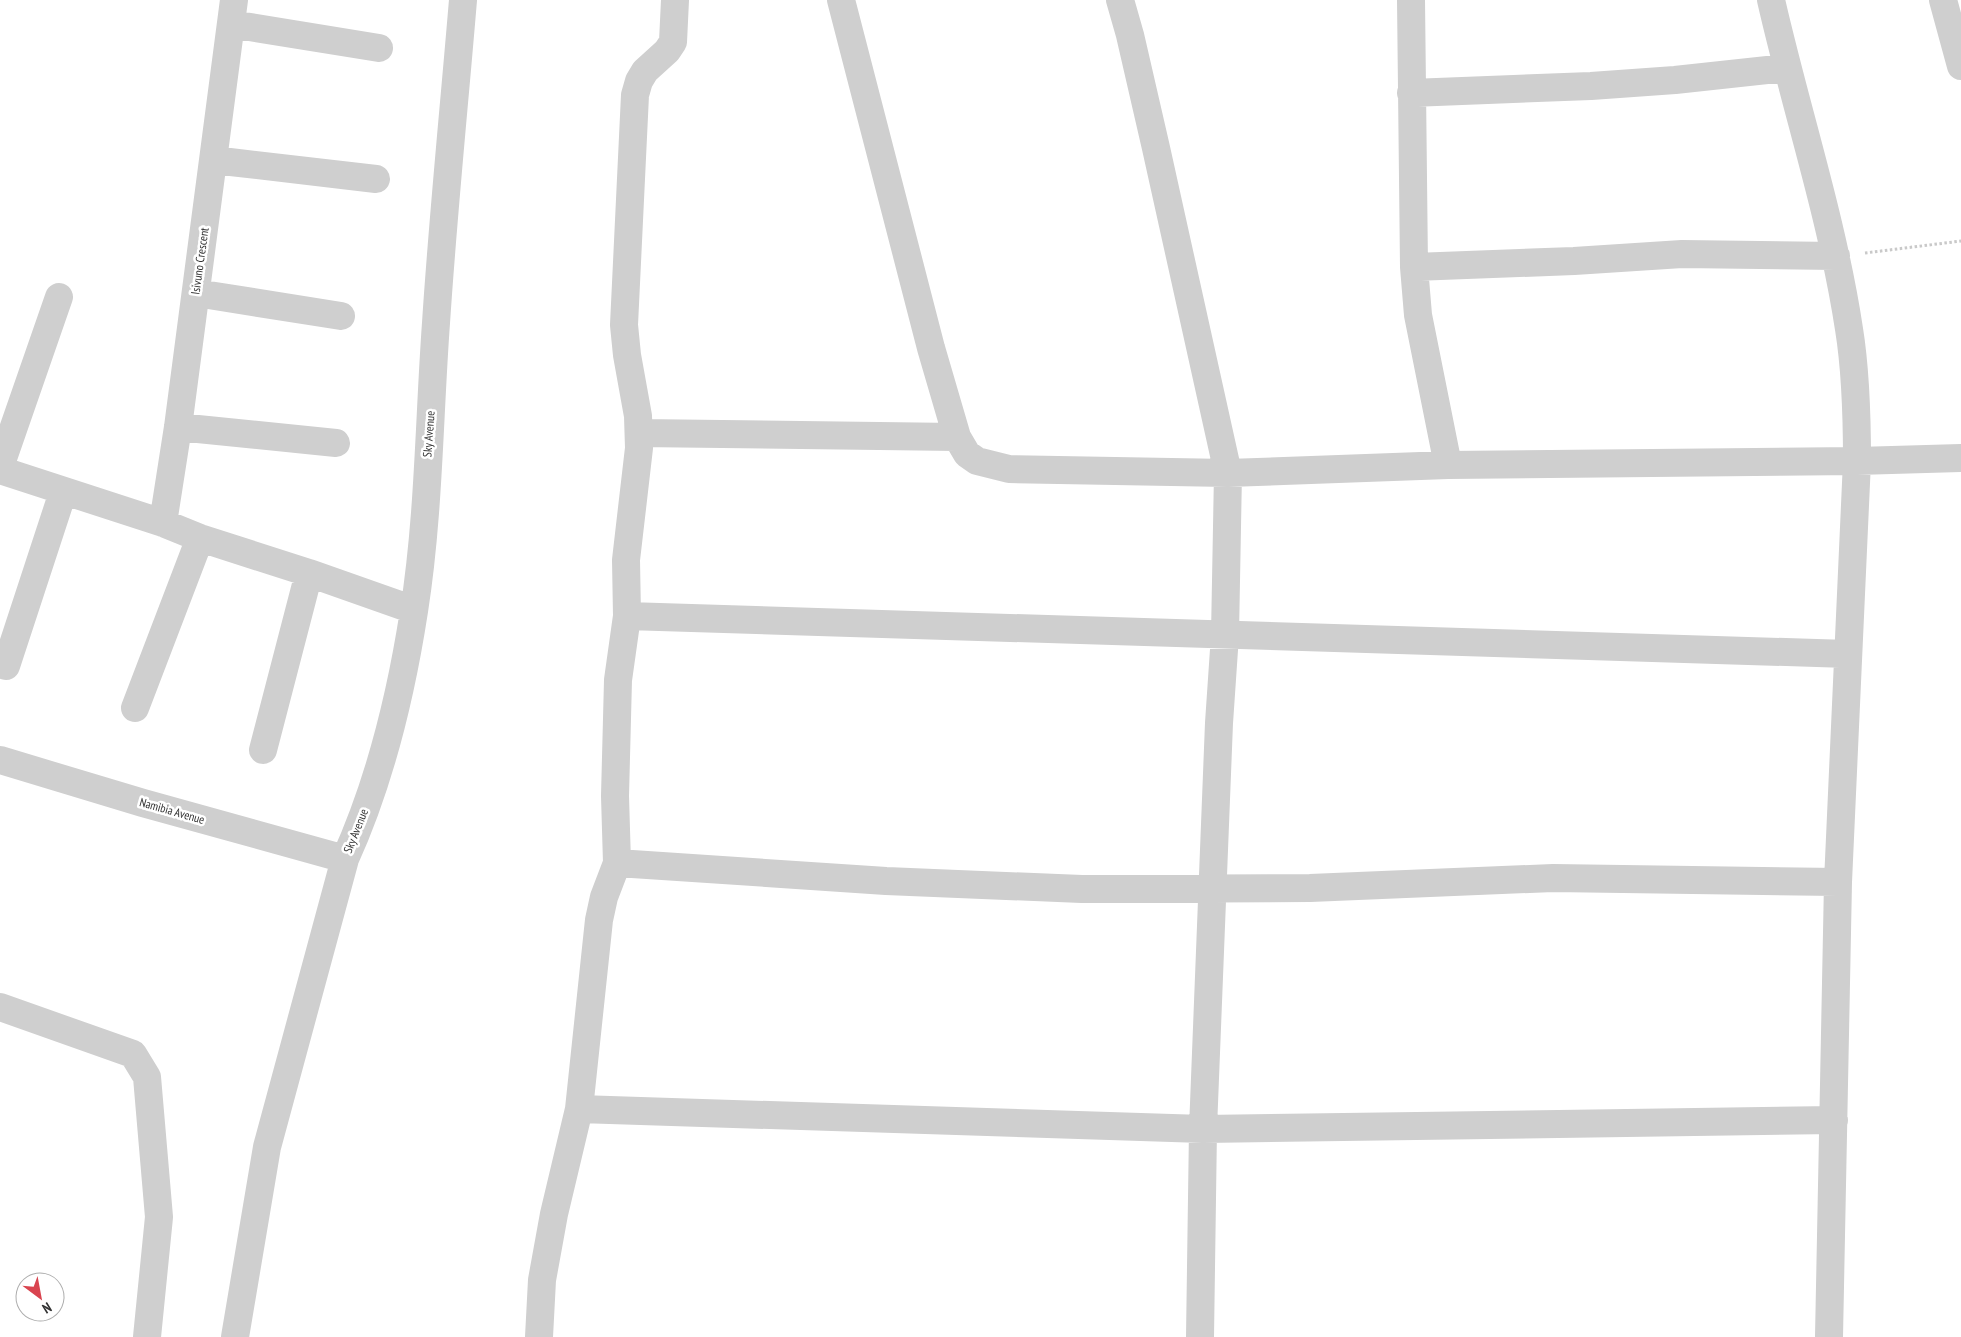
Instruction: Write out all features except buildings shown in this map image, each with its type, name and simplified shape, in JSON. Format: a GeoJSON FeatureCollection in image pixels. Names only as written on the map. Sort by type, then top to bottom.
{"type":"FeatureCollection","features":[{"type":"Feature","properties":{"kind":"street","name":"Sky Avenue"},"geometry":{"type":"LineString","coordinates":[[235,1337],[267,1147],[345,859],[359,828],[380,762],[403,675],[414,610],[422,543],[436,322],[463,0]]}},
{"type":"Feature","properties":{"kind":"street"},"geometry":{"type":"LineString","coordinates":[[538,1337],[542,1280],[554,1214],[579,1109],[599,920],[604,897],[617,863],[615,796],[618,680],[627,616],[626,560],[639,433],[624,326],[635,95],[639,81],[645,71],[667,51],[673,42],[675,0]]}},
{"type":"Feature","properties":{"kind":"street"},"geometry":{"type":"LineString","coordinates":[[841,0],[931,348],[956,437],[967,454],[989,466],[1009,469],[1228,474],[1448,465],[1857,461],[1961,458]]}},
{"type":"Feature","properties":{"kind":"street"},"geometry":{"type":"LineString","coordinates":[[1120,0],[1156,148],[1228,474],[1225,635],[1211,890],[1203,1129],[1200,1337]]}},
{"type":"Feature","properties":{"kind":"street"},"geometry":{"type":"LineString","coordinates":[[1411,0],[1414,266],[1418,315],[1448,465]]}},
{"type":"Feature","properties":{"kind":"street"},"geometry":{"type":"LineString","coordinates":[[1771,0],[1786,68],[1820,187],[1836,256],[1850,330],[1857,410],[1857,461],[1845,765],[1838,882],[1828,1337]]}},
{"type":"Feature","properties":{"kind":"street"},"geometry":{"type":"LineString","coordinates":[[1943,0],[1961,66]]}},
{"type":"Feature","properties":{"kind":"street"},"geometry":{"type":"LineString","coordinates":[[233,12],[379,48]]}},
{"type":"Feature","properties":{"kind":"street","name":"Isivuno Crescent"},"geometry":{"type":"LineString","coordinates":[[163,522],[178,427],[233,12]]}},
{"type":"Feature","properties":{"kind":"street"},"geometry":{"type":"LineString","coordinates":[[1411,93],[1666,81],[1786,68]]}},
{"type":"Feature","properties":{"kind":"street"},"geometry":{"type":"LineString","coordinates":[[213,160],[376,179]]}},
{"type":"Feature","properties":{"kind":"street"},"geometry":{"type":"LineString","coordinates":[[1414,266],[1574,261],[1682,254],[1836,256]]}},
{"type":"Feature","properties":{"kind":"street"},"geometry":{"type":"LineString","coordinates":[[196,294],[341,316]]}},
{"type":"Feature","properties":{"kind":"street"},"geometry":{"type":"LineString","coordinates":[[59,297],[0,469],[63,492],[163,522],[200,538],[309,573],[414,610]]}},
{"type":"Feature","properties":{"kind":"street"},"geometry":{"type":"LineString","coordinates":[[178,427],[336,443]]}},
{"type":"Feature","properties":{"kind":"street"},"geometry":{"type":"LineString","coordinates":[[639,433],[956,437]]}},
{"type":"Feature","properties":{"kind":"street"},"geometry":{"type":"LineString","coordinates":[[6,666],[63,492]]}},
{"type":"Feature","properties":{"kind":"street"},"geometry":{"type":"LineString","coordinates":[[135,708],[200,538]]}},
{"type":"Feature","properties":{"kind":"street"},"geometry":{"type":"LineString","coordinates":[[263,750],[309,573]]}},
{"type":"Feature","properties":{"kind":"street"},"geometry":{"type":"LineString","coordinates":[[627,616],[1848,654]]}},
{"type":"Feature","properties":{"kind":"street","name":"Namibia Avenue"},"geometry":{"type":"LineString","coordinates":[[0,760],[143,803],[345,859]]}},
{"type":"Feature","properties":{"kind":"street"},"geometry":{"type":"LineString","coordinates":[[617,863],[906,882],[1082,889],[1211,890],[1310,888],[1553,878],[1838,882]]}},
{"type":"Feature","properties":{"kind":"street"},"geometry":{"type":"LineString","coordinates":[[0,1006],[133,1054],[147,1077],[159,1217],[147,1337]]}},
{"type":"Feature","properties":{"kind":"street"},"geometry":{"type":"LineString","coordinates":[[579,1109],[1203,1129],[1834,1120]]}},
{"type":"Feature","properties":{"kind":"path"},"geometry":{"type":"LineString","coordinates":[[1836,256],[1961,241]]}}]}
